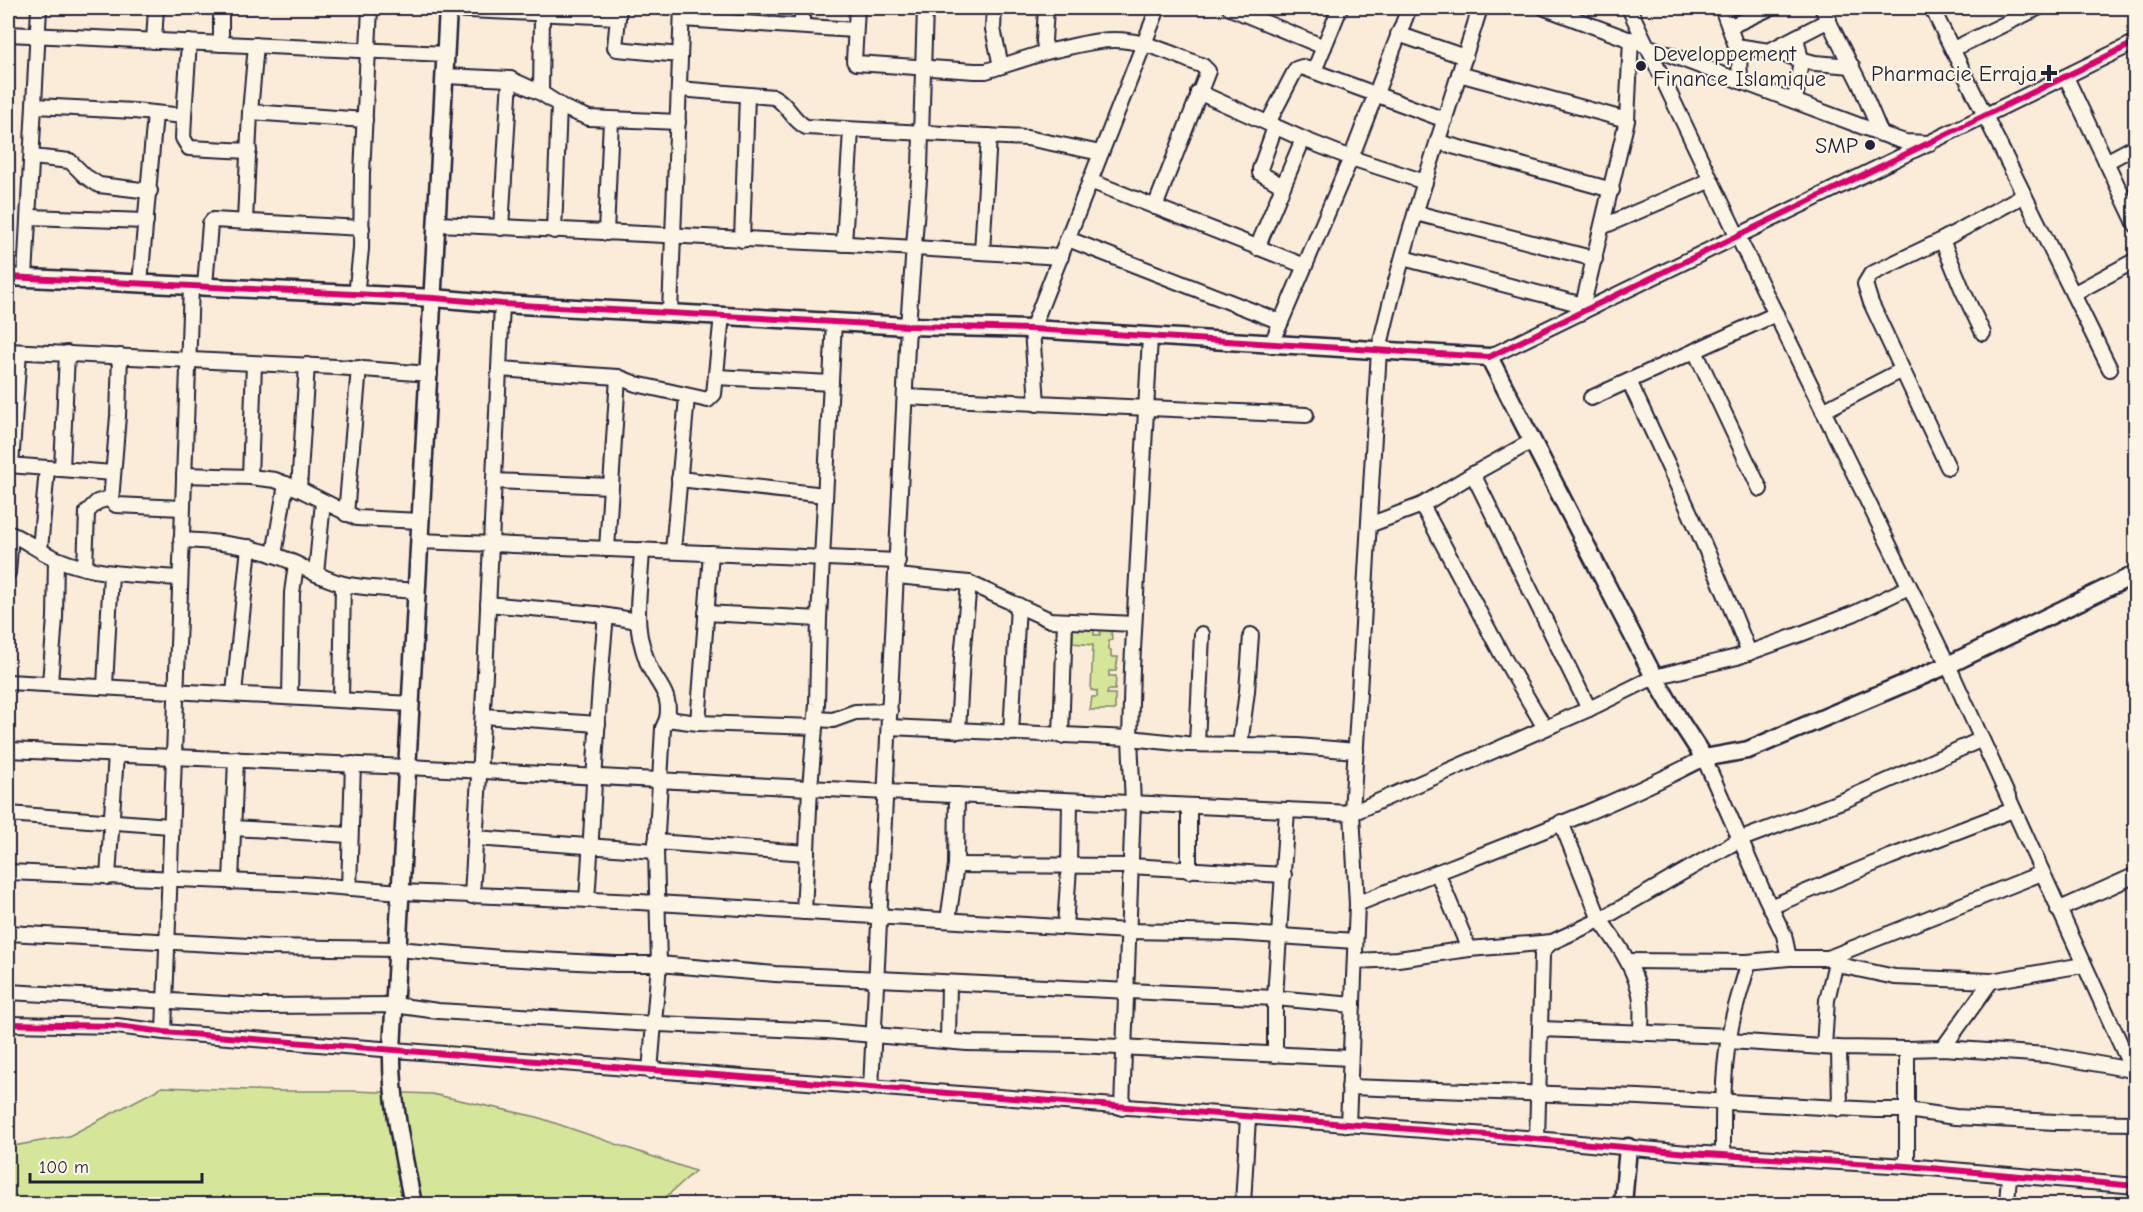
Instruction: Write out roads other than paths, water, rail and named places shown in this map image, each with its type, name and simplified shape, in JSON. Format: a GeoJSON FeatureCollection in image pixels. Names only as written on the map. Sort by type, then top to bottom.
{"type":"FeatureCollection","features":[{"type":"Feature","properties":{"kind":"street"},"geometry":{"type":"LineString","coordinates":[[25,278],[39,8]]}},
{"type":"Feature","properties":{"kind":"street"},"geometry":{"type":"LineString","coordinates":[[154,41],[156,8]]}},
{"type":"Feature","properties":{"kind":"street"},"geometry":{"type":"LineString","coordinates":[[221,8],[221,44]]}},
{"type":"Feature","properties":{"kind":"street"},"geometry":{"type":"LineString","coordinates":[[356,296],[362,228],[370,8]]}},
{"type":"Feature","properties":{"kind":"street"},"geometry":{"type":"LineString","coordinates":[[413,1204],[397,1124],[391,1078],[448,8],[515,10],[542,14],[566,11],[618,12],[615,47],[619,50],[680,55]]}},
{"type":"Feature","properties":{"kind":"street"},"geometry":{"type":"LineString","coordinates":[[753,22],[754,8]]}},
{"type":"Feature","properties":{"kind":"street"},"geometry":{"type":"LineString","coordinates":[[802,8],[802,26]]}},
{"type":"Feature","properties":{"kind":"street"},"geometry":{"type":"LineString","coordinates":[[857,8],[854,61],[856,63],[975,71],[1099,41],[1126,40],[1144,43],[1205,69],[1208,74],[1198,92],[1155,207]]}},
{"type":"Feature","properties":{"kind":"street"},"geometry":{"type":"LineString","coordinates":[[871,1088],[908,326],[921,132],[925,8]]}},
{"type":"Feature","properties":{"kind":"street"},"geometry":{"type":"LineString","coordinates":[[994,8],[993,28],[1001,66]]}},
{"type":"Feature","properties":{"kind":"street"},"geometry":{"type":"LineString","coordinates":[[1046,8],[1044,41],[1046,52]]}},
{"type":"Feature","properties":{"kind":"street"},"geometry":{"type":"LineString","coordinates":[[1037,404],[1032,329],[1158,8]]}},
{"type":"Feature","properties":{"kind":"street"},"geometry":{"type":"LineString","coordinates":[[1230,8],[1260,13],[1324,47]]}},
{"type":"Feature","properties":{"kind":"street"},"geometry":{"type":"LineString","coordinates":[[1314,71],[1340,8]]}},
{"type":"Feature","properties":{"kind":"street"},"geometry":{"type":"LineString","coordinates":[[1271,345],[1351,158],[1409,8]]}},
{"type":"Feature","properties":{"kind":"street"},"geometry":{"type":"LineString","coordinates":[[1348,1125],[1357,904],[1352,813],[1379,350],[1425,182],[1480,8]]}},
{"type":"Feature","properties":{"kind":"street"},"geometry":{"type":"LineString","coordinates":[[1545,8],[1562,10],[1631,39],[1881,134],[1905,142],[1933,143]]}},
{"type":"Feature","properties":{"kind":"street"},"geometry":{"type":"LineString","coordinates":[[1629,8],[1738,237],[1948,665],[1980,740],[2134,1074]]}},
{"type":"Feature","properties":{"kind":"street"},"geometry":{"type":"LineString","coordinates":[[1722,8],[1739,54],[1740,81]]}},
{"type":"Feature","properties":{"kind":"street"},"geometry":{"type":"LineString","coordinates":[[1729,27],[1770,8]]}},
{"type":"Feature","properties":{"kind":"street"},"geometry":{"type":"LineString","coordinates":[[1822,8],[1881,134]]}},
{"type":"Feature","properties":{"kind":"street"},"geometry":{"type":"LineString","coordinates":[[1932,8],[2110,369]]}},
{"type":"Feature","properties":{"kind":"street"},"geometry":{"type":"LineString","coordinates":[[1953,49],[2038,8]]}},
{"type":"Feature","properties":{"kind":"street"},"geometry":{"type":"LineString","coordinates":[[670,312],[682,13],[753,22],[855,30]]}},
{"type":"Feature","properties":{"kind":"street"},"geometry":{"type":"LineString","coordinates":[[541,93],[542,14]]}},
{"type":"Feature","properties":{"kind":"street"},"geometry":{"type":"LineString","coordinates":[[1769,51],[1829,20]]}},
{"type":"Feature","properties":{"kind":"street"},"geometry":{"type":"LineString","coordinates":[[8,34],[446,54]]}},
{"type":"Feature","properties":{"kind":"street"},"geometry":{"type":"LineString","coordinates":[[1398,34],[1465,57]]}},
{"type":"Feature","properties":{"kind":"street"},"geometry":{"type":"LineString","coordinates":[[1795,101],[1801,60],[1796,37]]}},
{"type":"Feature","properties":{"kind":"street"},"geometry":{"type":"LineString","coordinates":[[1582,309],[1604,226],[1627,120],[1631,39]]}},
{"type":"Feature","properties":{"kind":"street"},"geometry":{"type":"LineString","coordinates":[[189,42],[183,138],[189,148],[249,150]]}},
{"type":"Feature","properties":{"kind":"street"},"geometry":{"type":"LineString","coordinates":[[8,278],[434,298],[502,304],[908,326],[1032,329],[1489,357],[1582,309],[1738,237],[2136,42]]}},
{"type":"Feature","properties":{"kind":"street"},"geometry":{"type":"LineString","coordinates":[[245,221],[250,111],[256,45]]}},
{"type":"Feature","properties":{"kind":"street"},"geometry":{"type":"LineString","coordinates":[[1736,46],[1769,51],[1815,63],[1851,66]]}},
{"type":"Feature","properties":{"kind":"street"},"geometry":{"type":"LineString","coordinates":[[1283,186],[1260,173],[1260,169],[1271,125],[1296,69],[1302,67],[1314,71],[1445,120]]}},
{"type":"Feature","properties":{"kind":"street"},"geometry":{"type":"LineString","coordinates":[[1459,74],[1627,120]]}},
{"type":"Feature","properties":{"kind":"street"},"geometry":{"type":"LineString","coordinates":[[445,76],[510,79],[541,93],[559,106],[589,118],[678,122]]}},
{"type":"Feature","properties":{"kind":"street"},"geometry":{"type":"LineString","coordinates":[[2066,77],[2136,225]]}},
{"type":"Feature","properties":{"kind":"street"},"geometry":{"type":"LineString","coordinates":[[501,228],[510,79]]}},
{"type":"Feature","properties":{"kind":"street"},"geometry":{"type":"LineString","coordinates":[[679,89],[774,97],[780,100],[801,125],[806,127],[1044,140],[1101,153]]}},
{"type":"Feature","properties":{"kind":"street"},"geometry":{"type":"LineString","coordinates":[[1198,92],[1303,139],[1351,158],[1425,182]]}},
{"type":"Feature","properties":{"kind":"street"},"geometry":{"type":"LineString","coordinates":[[742,240],[747,94]]}},
{"type":"Feature","properties":{"kind":"street"},"geometry":{"type":"LineString","coordinates":[[35,106],[184,116]]}},
{"type":"Feature","properties":{"kind":"street"},"geometry":{"type":"LineString","coordinates":[[554,231],[559,106]]}},
{"type":"Feature","properties":{"kind":"street"},"geometry":{"type":"LineString","coordinates":[[250,111],[365,120]]}},
{"type":"Feature","properties":{"kind":"street"},"geometry":{"type":"LineString","coordinates":[[140,283],[155,114]]}},
{"type":"Feature","properties":{"kind":"street"},"geometry":{"type":"LineString","coordinates":[[606,234],[611,120]]}},
{"type":"Feature","properties":{"kind":"street"},"geometry":{"type":"LineString","coordinates":[[844,244],[851,130]]}},
{"type":"Feature","properties":{"kind":"street"},"geometry":{"type":"LineString","coordinates":[[982,252],[989,136]]}},
{"type":"Feature","properties":{"kind":"street"},"geometry":{"type":"LineString","coordinates":[[1257,248],[1303,139]]}},
{"type":"Feature","properties":{"kind":"street"},"geometry":{"type":"LineString","coordinates":[[1438,142],[1612,190]]}},
{"type":"Feature","properties":{"kind":"street"},"geometry":{"type":"LineString","coordinates":[[2106,162],[2136,146]]}},
{"type":"Feature","properties":{"kind":"street"},"geometry":{"type":"LineString","coordinates":[[32,157],[70,161],[85,177],[99,185],[150,190]]}},
{"type":"Feature","properties":{"kind":"street"},"geometry":{"type":"LineString","coordinates":[[1604,226],[1711,180]]}},
{"type":"Feature","properties":{"kind":"street"},"geometry":{"type":"LineString","coordinates":[[1090,181],[1305,266]]}},
{"type":"Feature","properties":{"kind":"street"},"geometry":{"type":"LineString","coordinates":[[1948,467],[1871,303],[1865,284],[1871,274],[1942,240],[2024,195]]}},
{"type":"Feature","properties":{"kind":"street"},"geometry":{"type":"LineString","coordinates":[[1416,213],[1595,259]]}},
{"type":"Feature","properties":{"kind":"street"},"geometry":{"type":"LineString","coordinates":[[29,217],[146,220]]}},
{"type":"Feature","properties":{"kind":"street"},"geometry":{"type":"LineString","coordinates":[[164,1032],[188,360],[198,286],[210,224],[213,220],[219,219],[362,228]]}},
{"type":"Feature","properties":{"kind":"street"},"geometry":{"type":"LineString","coordinates":[[438,224],[1061,257]]}},
{"type":"Feature","properties":{"kind":"street"},"geometry":{"type":"LineString","coordinates":[[1068,239],[1281,322]]}},
{"type":"Feature","properties":{"kind":"street"},"geometry":{"type":"LineString","coordinates":[[1942,240],[1962,291],[1983,333]]}},
{"type":"Feature","properties":{"kind":"street"},"geometry":{"type":"LineString","coordinates":[[1403,258],[1582,309]]}},
{"type":"Feature","properties":{"kind":"street"},"geometry":{"type":"LineString","coordinates":[[2073,294],[2136,260]]}},
{"type":"Feature","properties":{"kind":"street"},"geometry":{"type":"LineString","coordinates":[[472,896],[483,716],[502,304]]}},
{"type":"Feature","properties":{"kind":"street"},"geometry":{"type":"LineString","coordinates":[[1591,398],[1776,314]]}},
{"type":"Feature","properties":{"kind":"street"},"geometry":{"type":"LineString","coordinates":[[500,369],[618,376],[636,384],[687,397],[711,400],[714,394],[722,315]]}},
{"type":"Feature","properties":{"kind":"street"},"geometry":{"type":"LineString","coordinates":[[804,912],[810,788],[816,723],[834,321]]}},
{"type":"Feature","properties":{"kind":"street"},"geometry":{"type":"LineString","coordinates":[[1122,1107],[1132,804],[1130,738],[1134,624],[1150,337]]}},
{"type":"Feature","properties":{"kind":"street"},"geometry":{"type":"LineString","coordinates":[[112,473],[9,465],[13,351],[307,365],[430,374]]}},
{"type":"Feature","properties":{"kind":"street"},"geometry":{"type":"LineString","coordinates":[[1695,351],[1760,489]]}},
{"type":"Feature","properties":{"kind":"street"},"geometry":{"type":"LineString","coordinates":[[62,469],[67,353]]}},
{"type":"Feature","properties":{"kind":"street"},"geometry":{"type":"LineString","coordinates":[[120,356],[118,416],[110,498],[116,505],[182,508]]}},
{"type":"Feature","properties":{"kind":"street"},"geometry":{"type":"LineString","coordinates":[[1489,357],[1654,677],[1704,758],[1739,840],[1784,935],[1789,958]]}},
{"type":"Feature","properties":{"kind":"street"},"geometry":{"type":"LineString","coordinates":[[250,477],[254,364]]}},
{"type":"Feature","properties":{"kind":"street"},"geometry":{"type":"LineString","coordinates":[[299,489],[307,365]]}},
{"type":"Feature","properties":{"kind":"street"},"geometry":{"type":"LineString","coordinates":[[346,514],[358,368]]}},
{"type":"Feature","properties":{"kind":"street"},"geometry":{"type":"LineString","coordinates":[[1823,411],[1902,370]]}},
{"type":"Feature","properties":{"kind":"street"},"geometry":{"type":"LineString","coordinates":[[607,549],[618,376]]}},
{"type":"Feature","properties":{"kind":"street"},"geometry":{"type":"LineString","coordinates":[[716,377],[831,383]]}},
{"type":"Feature","properties":{"kind":"street"},"geometry":{"type":"LineString","coordinates":[[1629,381],[1692,516],[1749,653]]}},
{"type":"Feature","properties":{"kind":"street"},"geometry":{"type":"LineString","coordinates":[[673,551],[687,397]]}},
{"type":"Feature","properties":{"kind":"street"},"geometry":{"type":"LineString","coordinates":[[905,397],[1306,415]]}},
{"type":"Feature","properties":{"kind":"street"},"geometry":{"type":"LineString","coordinates":[[1369,525],[1422,506],[1532,441]]}},
{"type":"Feature","properties":{"kind":"street"},"geometry":{"type":"LineString","coordinates":[[40,550],[47,468]]}},
{"type":"Feature","properties":{"kind":"street"},"geometry":{"type":"LineString","coordinates":[[1473,474],[1588,709]]}},
{"type":"Feature","properties":{"kind":"street"},"geometry":{"type":"LineString","coordinates":[[184,476],[250,477],[286,484],[357,518],[422,521]]}},
{"type":"Feature","properties":{"kind":"street"},"geometry":{"type":"LineString","coordinates":[[679,479],[825,495]]}},
{"type":"Feature","properties":{"kind":"street"},"geometry":{"type":"LineString","coordinates":[[494,481],[610,486]]}},
{"type":"Feature","properties":{"kind":"street"},"geometry":{"type":"LineString","coordinates":[[274,555],[286,484]]}},
{"type":"Feature","properties":{"kind":"street"},"geometry":{"type":"LineString","coordinates":[[85,568],[87,512],[97,502],[110,498]]}},
{"type":"Feature","properties":{"kind":"street"},"geometry":{"type":"LineString","coordinates":[[316,574],[323,502]]}},
{"type":"Feature","properties":{"kind":"street"},"geometry":{"type":"LineString","coordinates":[[1422,506],[1545,728]]}},
{"type":"Feature","properties":{"kind":"street"},"geometry":{"type":"LineString","coordinates":[[8,573],[9,533],[56,559],[85,568],[111,573],[180,578]]}},
{"type":"Feature","properties":{"kind":"street"},"geometry":{"type":"LineString","coordinates":[[181,540],[218,541],[249,547],[343,584],[417,591]]}},
{"type":"Feature","properties":{"kind":"street"},"geometry":{"type":"LineString","coordinates":[[420,541],[898,561]]}},
{"type":"Feature","properties":{"kind":"street"},"geometry":{"type":"LineString","coordinates":[[234,693],[249,547]]}},
{"type":"Feature","properties":{"kind":"street"},"geometry":{"type":"LineString","coordinates":[[642,550],[638,621],[641,640],[648,664],[667,696],[670,706],[668,719],[663,728],[656,846],[659,964],[650,1071]]}},
{"type":"Feature","properties":{"kind":"street"},"geometry":{"type":"LineString","coordinates":[[698,723],[711,553]]}},
{"type":"Feature","properties":{"kind":"street"},"geometry":{"type":"LineString","coordinates":[[50,683],[55,618],[56,559]]}},
{"type":"Feature","properties":{"kind":"street"},"geometry":{"type":"LineString","coordinates":[[290,697],[292,593],[296,564]]}},
{"type":"Feature","properties":{"kind":"street"},"geometry":{"type":"LineString","coordinates":[[105,687],[111,573]]}},
{"type":"Feature","properties":{"kind":"street"},"geometry":{"type":"LineString","coordinates":[[1357,904],[1655,783],[1704,758],[1748,750],[1948,665],[2136,574]]}},
{"type":"Feature","properties":{"kind":"street"},"geometry":{"type":"LineString","coordinates":[[897,576],[969,583],[1041,617],[1065,621],[1134,624]]}},
{"type":"Feature","properties":{"kind":"street"},"geometry":{"type":"LineString","coordinates":[[958,731],[969,583]]}},
{"type":"Feature","properties":{"kind":"street"},"geometry":{"type":"LineString","coordinates":[[341,699],[343,584]]}},
{"type":"Feature","properties":{"kind":"street"},"geometry":{"type":"LineString","coordinates":[[8,750],[353,764],[885,792],[1352,813],[1588,709],[1654,677],[1749,653],[1845,617],[1909,587]]}},
{"type":"Feature","properties":{"kind":"street"},"geometry":{"type":"LineString","coordinates":[[488,604],[638,621]]}},
{"type":"Feature","properties":{"kind":"street"},"geometry":{"type":"LineString","coordinates":[[1011,733],[1018,605]]}},
{"type":"Feature","properties":{"kind":"street"},"geometry":{"type":"LineString","coordinates":[[706,613],[819,619]]}},
{"type":"Feature","properties":{"kind":"street"},"geometry":{"type":"LineString","coordinates":[[587,900],[606,616]]}},
{"type":"Feature","properties":{"kind":"street"},"geometry":{"type":"LineString","coordinates":[[1061,736],[1065,621]]}},
{"type":"Feature","properties":{"kind":"street"},"geometry":{"type":"LineString","coordinates":[[1197,744],[1202,634]]}},
{"type":"Feature","properties":{"kind":"street"},"geometry":{"type":"LineString","coordinates":[[1240,745],[1248,691],[1251,635]]}},
{"type":"Feature","properties":{"kind":"street"},"geometry":{"type":"LineString","coordinates":[[8,682],[411,704]]}},
{"type":"Feature","properties":{"kind":"street"},"geometry":{"type":"LineString","coordinates":[[668,719],[698,723],[816,723],[834,720],[855,712],[890,711]]}},
{"type":"Feature","properties":{"kind":"street"},"geometry":{"type":"LineString","coordinates":[[483,716],[598,724]]}},
{"type":"Feature","properties":{"kind":"street"},"geometry":{"type":"LineString","coordinates":[[889,727],[1130,738],[1197,744],[1298,746],[1356,751]]}},
{"type":"Feature","properties":{"kind":"street"},"geometry":{"type":"LineString","coordinates":[[1537,1139],[1542,954],[1545,948],[1552,942],[1600,920],[1739,840],[1847,799],[1980,740]]}},
{"type":"Feature","properties":{"kind":"street"},"geometry":{"type":"LineString","coordinates":[[108,877],[116,754]]}},
{"type":"Feature","properties":{"kind":"street"},"geometry":{"type":"LineString","coordinates":[[231,882],[236,759]]}},
{"type":"Feature","properties":{"kind":"street"},"geometry":{"type":"LineString","coordinates":[[349,888],[353,764]]}},
{"type":"Feature","properties":{"kind":"street"},"geometry":{"type":"LineString","coordinates":[[948,920],[956,865],[957,795]]}},
{"type":"Feature","properties":{"kind":"street"},"geometry":{"type":"LineString","coordinates":[[1065,927],[1070,801]]}},
{"type":"Feature","properties":{"kind":"street"},"geometry":{"type":"LineString","coordinates":[[1189,806],[1189,871]]}},
{"type":"Feature","properties":{"kind":"street"},"geometry":{"type":"LineString","coordinates":[[1275,1055],[1275,998],[1281,936],[1287,810]]}},
{"type":"Feature","properties":{"kind":"street"},"geometry":{"type":"LineString","coordinates":[[1770,907],[1890,856],[2013,810]]}},
{"type":"Feature","properties":{"kind":"street"},"geometry":{"type":"LineString","coordinates":[[8,814],[170,826]]}},
{"type":"Feature","properties":{"kind":"street"},"geometry":{"type":"LineString","coordinates":[[1561,822],[1600,920],[1628,962],[1640,992],[1641,1033]]}},
{"type":"Feature","properties":{"kind":"street"},"geometry":{"type":"LineString","coordinates":[[233,828],[349,835]]}},
{"type":"Feature","properties":{"kind":"street"},"geometry":{"type":"LineString","coordinates":[[476,838],[807,853]]}},
{"type":"Feature","properties":{"kind":"street"},"geometry":{"type":"LineString","coordinates":[[956,865],[1130,866],[1284,875]]}},
{"type":"Feature","properties":{"kind":"street"},"geometry":{"type":"LineString","coordinates":[[8,872],[587,900],[1128,931],[1235,933],[1355,941]]}},
{"type":"Feature","properties":{"kind":"street"},"geometry":{"type":"LineString","coordinates":[[1437,872],[1469,949]]}},
{"type":"Feature","properties":{"kind":"street"},"geometry":{"type":"LineString","coordinates":[[1832,960],[2042,873]]}},
{"type":"Feature","properties":{"kind":"street"},"geometry":{"type":"LineString","coordinates":[[2058,910],[2136,875]]}},
{"type":"Feature","properties":{"kind":"street"},"geometry":{"type":"LineString","coordinates":[[8,933],[398,950],[502,958],[659,964],[774,974],[1275,998],[1353,1005]]}},
{"type":"Feature","properties":{"kind":"street"},"geometry":{"type":"LineString","coordinates":[[1354,961],[1398,959],[1469,949],[1552,942]]}},
{"type":"Feature","properties":{"kind":"street"},"geometry":{"type":"LineString","coordinates":[[1628,962],[1747,962],[1789,958],[1832,960],[1848,967],[1895,977],[1991,981],[2083,965]]}},
{"type":"Feature","properties":{"kind":"street"},"geometry":{"type":"LineString","coordinates":[[1824,1047],[1832,960]]}},
{"type":"Feature","properties":{"kind":"street"},"geometry":{"type":"LineString","coordinates":[[1723,1155],[1724,1102],[1730,1039],[1747,962]]}},
{"type":"Feature","properties":{"kind":"street"},"geometry":{"type":"LineString","coordinates":[[1943,1048],[1991,981]]}},
{"type":"Feature","properties":{"kind":"street"},"geometry":{"type":"LineString","coordinates":[[948,1041],[949,982]]}},
{"type":"Feature","properties":{"kind":"street"},"geometry":{"type":"LineString","coordinates":[[8,992],[261,1006],[394,1005],[438,1011],[874,1034],[948,1041],[1350,1058]]}},
{"type":"Feature","properties":{"kind":"street"},"geometry":{"type":"LineString","coordinates":[[8,1024],[117,1026],[164,1032],[650,1071],[1537,1139],[1628,1148],[1907,1166],[2136,1186]]}},
{"type":"Feature","properties":{"kind":"street"},"geometry":{"type":"LineString","coordinates":[[1540,1029],[1641,1033],[1839,1048],[1943,1048],[2048,1055],[2134,1074]]}},
{"type":"Feature","properties":{"kind":"street"},"geometry":{"type":"LineString","coordinates":[[1839,1048],[1840,1109]]}},
{"type":"Feature","properties":{"kind":"street"},"geometry":{"type":"LineString","coordinates":[[1906,1049],[1907,1166]]}},
{"type":"Feature","properties":{"kind":"street"},"geometry":{"type":"LineString","coordinates":[[1349,1087],[1907,1110],[1955,1117],[2056,1122],[2136,1123]]}},
{"type":"Feature","properties":{"kind":"street"},"geometry":{"type":"LineString","coordinates":[[1243,1204],[1248,1117]]}},
{"type":"Feature","properties":{"kind":"street"},"geometry":{"type":"LineString","coordinates":[[1623,1204],[1628,1148]]}},
{"type":"Feature","properties":{"kind":"street"},"geometry":{"type":"LineString","coordinates":[[2007,1204],[2009,1175]]}},
{"type":"Feature","properties":{"kind":"place","name":"Developpement Finance Islamique"},"geometry":{"type":"Point","coordinates":[1641,66]}},
{"type":"Feature","properties":{"kind":"place","name":"Pharmacie Erraja"},"geometry":{"type":"Point","coordinates":[2049,73]}},
{"type":"Feature","properties":{"kind":"place","name":"SMP"},"geometry":{"type":"Point","coordinates":[1870,145]}}]}
